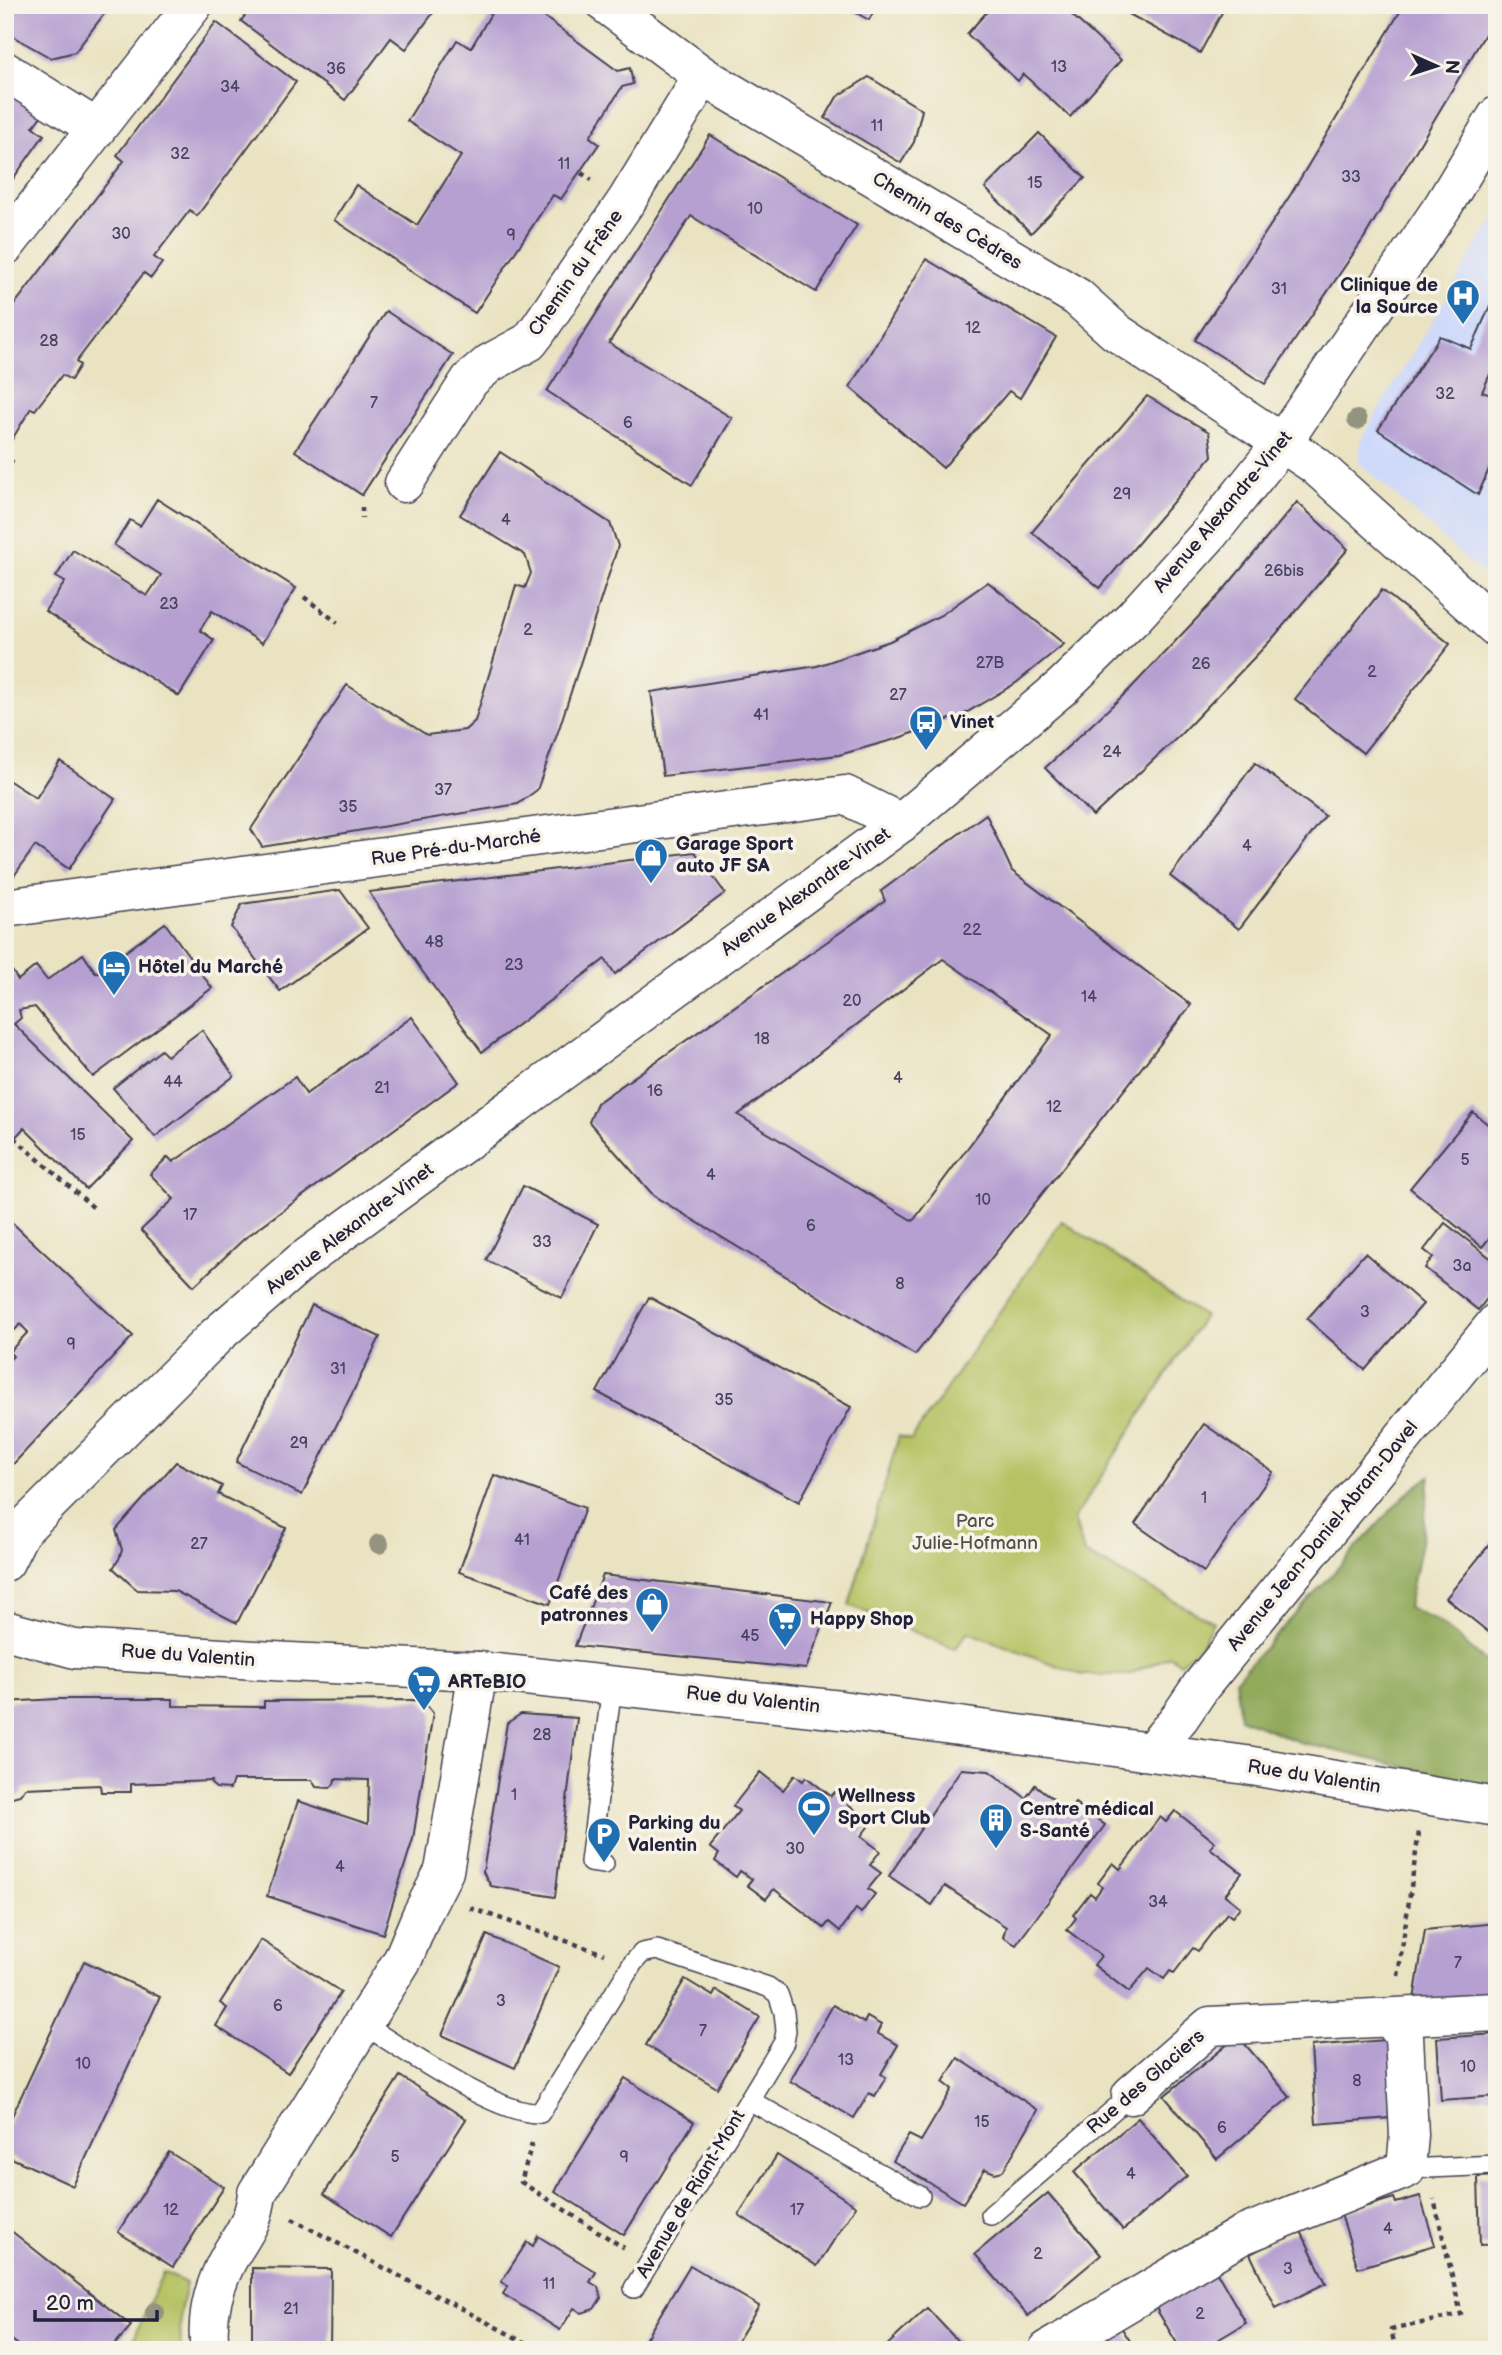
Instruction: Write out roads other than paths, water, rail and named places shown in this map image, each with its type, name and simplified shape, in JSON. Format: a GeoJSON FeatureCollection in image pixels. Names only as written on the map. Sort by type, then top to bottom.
{"type":"FeatureCollection","features":[{"type":"Feature","properties":{"kind":"street"},"geometry":{"type":"LineString","coordinates":[[5,246],[193,5]]}},
{"type":"Feature","properties":{"kind":"street","name":"Chemin des Cèdres"},"geometry":{"type":"LineString","coordinates":[[607,5],[703,76],[1077,297],[1116,332],[1315,465],[1497,628]]}},
{"type":"Feature","properties":{"kind":"street"},"geometry":{"type":"LineString","coordinates":[[5,71],[96,128]]}},
{"type":"Feature","properties":{"kind":"street","name":"Chemin du Frêne"},"geometry":{"type":"LineString","coordinates":[[404,483],[470,380],[489,363],[529,342],[536,333],[627,200],[703,76]]}},
{"type":"Feature","properties":{"kind":"street","name":"Avenue Alexandre-Vinet"},"geometry":{"type":"LineString","coordinates":[[5,1562],[20,1532],[217,1335],[302,1262],[901,823],[1042,706],[1134,618],[1209,534],[1282,443],[1443,206],[1497,116]]}},
{"type":"Feature","properties":{"kind":"street","name":"Rue Pré-du-Marché"},"geometry":{"type":"LineString","coordinates":[[5,908],[845,795],[901,823]]}},
{"type":"Feature","properties":{"kind":"street","name":"Avenue Jean-Daniel-Abram-Davel"},"geometry":{"type":"LineString","coordinates":[[1152,1751],[1201,1686],[1497,1322]]}},
{"type":"Feature","properties":{"kind":"street","name":"Rue du Valentin"},"geometry":{"type":"LineString","coordinates":[[5,1630],[75,1649],[478,1671],[841,1710],[1152,1751],[1497,1807]]}},
{"type":"Feature","properties":{"kind":"street"},"geometry":{"type":"LineString","coordinates":[[210,2350],[208,2319],[213,2294],[229,2258],[255,2214],[257,2193],[403,1959],[444,1871],[478,1671]]}},
{"type":"Feature","properties":{"kind":"street","name":"Rue des Glaciers"},"geometry":{"type":"LineString","coordinates":[[1131,2095],[1210,2026],[1497,2012]]}},
{"type":"Feature","properties":{"kind":"street"},"geometry":{"type":"LineString","coordinates":[[1048,2350],[1240,2236],[1416,2168],[1409,2135],[1404,2036],[1392,2019]]}},
{"type":"Feature","properties":{"kind":"lane"},"geometry":{"type":"LineString","coordinates":[[604,1864],[590,1862],[612,1685]]}},
{"type":"Feature","properties":{"kind":"lane","name":"Avenue de Riant-Mont"},"geometry":{"type":"LineString","coordinates":[[363,2024],[490,2100],[528,2114],[540,2113],[633,1963],[642,1953],[657,1950],[768,1987],[778,1994],[784,2012],[784,2042],[634,2288]]}},
{"type":"Feature","properties":{"kind":"lane","name":"Rue des Glaciers"},"geometry":{"type":"LineString","coordinates":[[991,2215],[1131,2095]]}},
{"type":"Feature","properties":{"kind":"lane","name":"Avenue de Riant-Mont"},"geometry":{"type":"LineString","coordinates":[[749,2100],[920,2196]]}},
{"type":"Feature","properties":{"kind":"lane"},"geometry":{"type":"LineString","coordinates":[[1416,2168],[1497,2165]]}},
{"type":"Feature","properties":{"kind":"place","name":"Clinique de la Source"},"geometry":{"type":"Point","coordinates":[1463,326]}},
{"type":"Feature","properties":{"kind":"place","name":"Vinet"},"geometry":{"type":"Point","coordinates":[926,752]}},
{"type":"Feature","properties":{"kind":"place","name":"Garage Sport auto JF SA"},"geometry":{"type":"Point","coordinates":[651,885]}},
{"type":"Feature","properties":{"kind":"place","name":"Hôtel du Marché"},"geometry":{"type":"Point","coordinates":[114,997]}},
{"type":"Feature","properties":{"kind":"place","name":"Café des patronnes"},"geometry":{"type":"Point","coordinates":[652,1634]}},
{"type":"Feature","properties":{"kind":"place","name":"Happy Shop"},"geometry":{"type":"Point","coordinates":[785,1649]}},
{"type":"Feature","properties":{"kind":"place","name":"ARTeBIO"},"geometry":{"type":"Point","coordinates":[424,1712]}},
{"type":"Feature","properties":{"kind":"place","name":"Wellness Sport Club"},"geometry":{"type":"Point","coordinates":[814,1837]}},
{"type":"Feature","properties":{"kind":"place","name":"Centre médical S-Santé"},"geometry":{"type":"Point","coordinates":[996,1850]}},
{"type":"Feature","properties":{"kind":"place","name":"Parking du Valentin"},"geometry":{"type":"Point","coordinates":[604,1864]}},
{"type":"Feature","properties":{"kind":"park label","name":"Parc Julie-Hofmann"},"geometry":{"type":"Point","coordinates":[975,1532]}}]}
